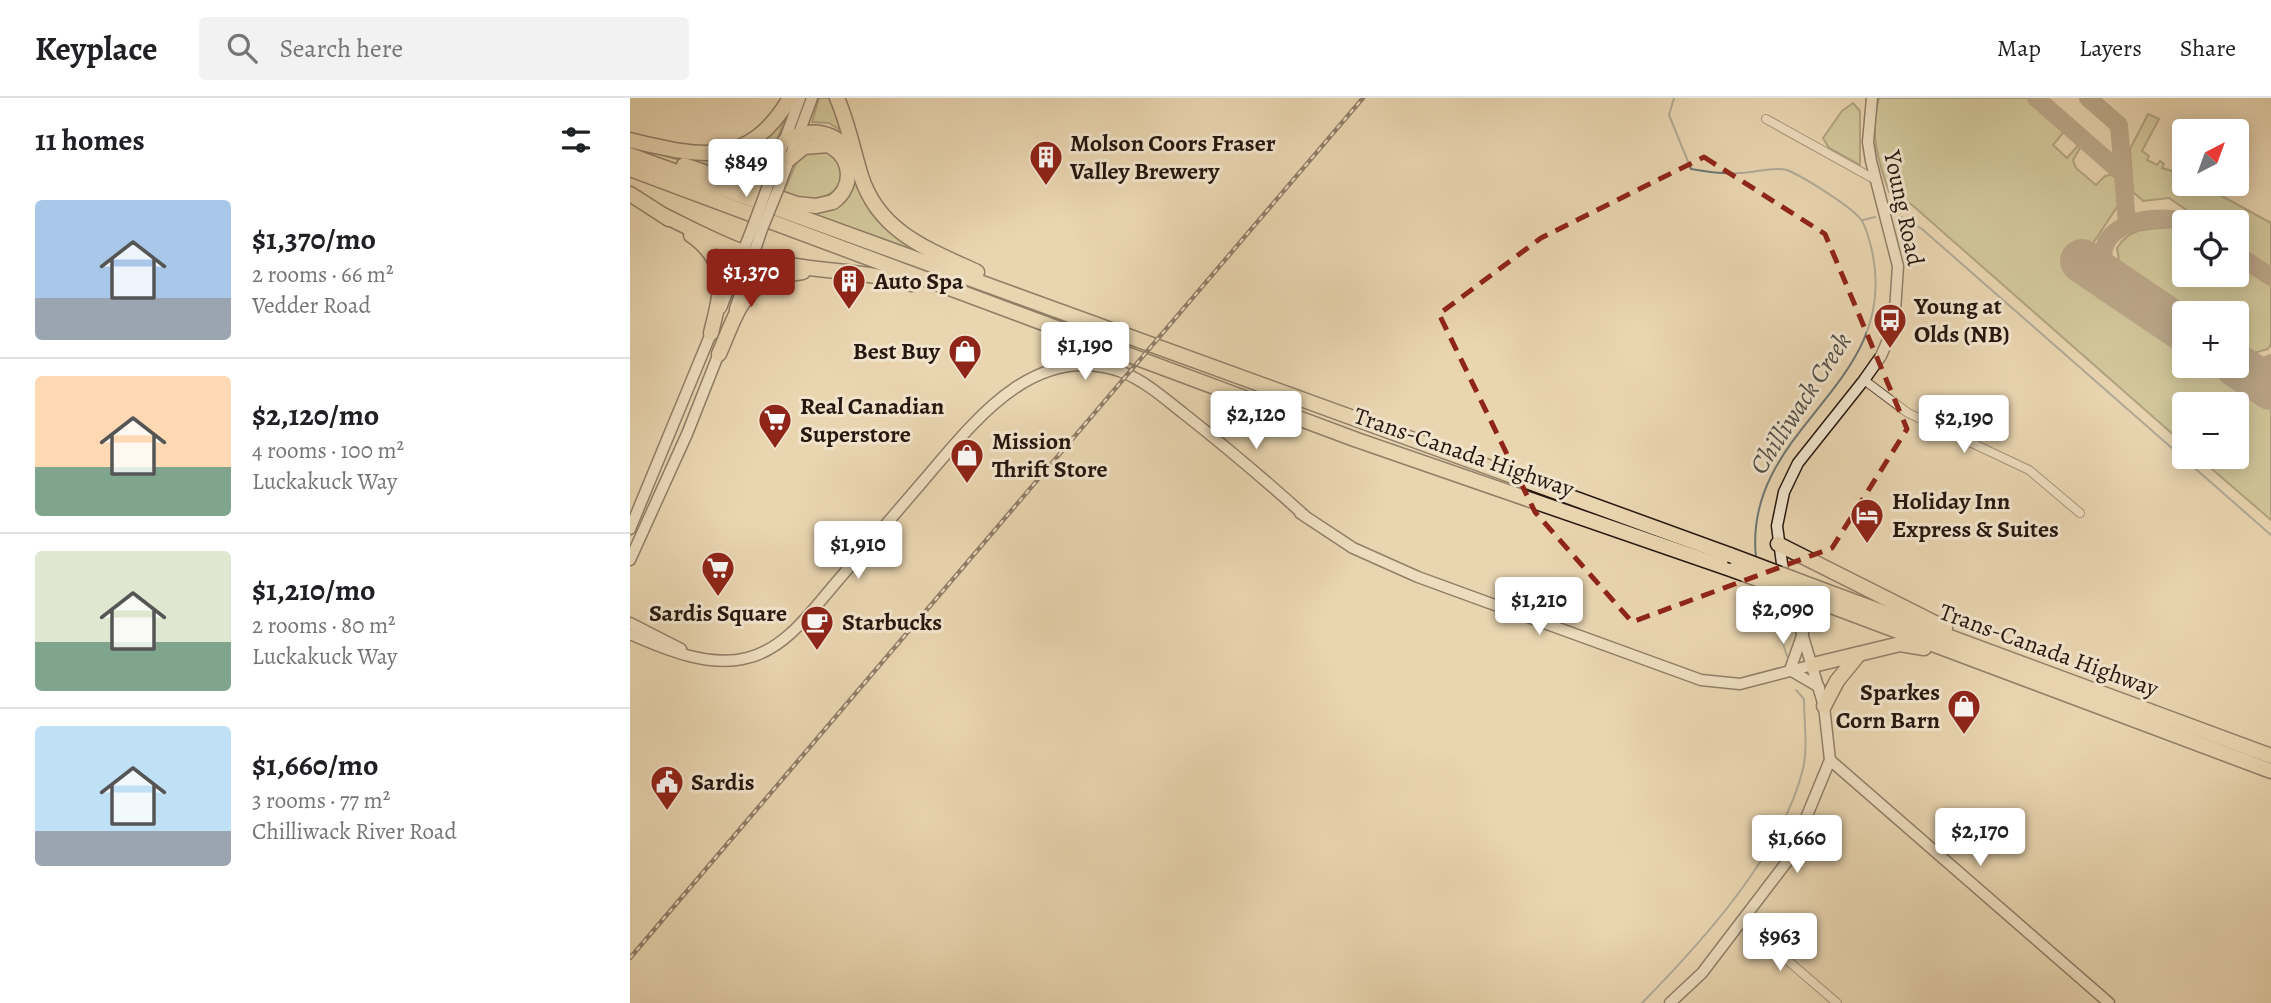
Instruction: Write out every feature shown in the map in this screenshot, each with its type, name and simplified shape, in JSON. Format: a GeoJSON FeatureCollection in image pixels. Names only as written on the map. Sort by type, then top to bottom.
{"type":"FeatureCollection","features":[{"type":"Feature","properties":{"kind":"highway"},"geometry":{"type":"LineString","coordinates":[[630,140],[688,153],[730,152],[764,133],[790,98]]}},
{"type":"Feature","properties":{"kind":"highway"},"geometry":{"type":"LineString","coordinates":[[837,98],[873,205],[902,235],[983,275],[1136,338]]}},
{"type":"Feature","properties":{"kind":"highway"},"geometry":{"type":"LineString","coordinates":[[785,141],[800,132],[833,135],[846,145],[857,160]]}},
{"type":"Feature","properties":{"kind":"highway"},"geometry":{"type":"LineString","coordinates":[[630,146],[797,204],[816,206],[833,202],[846,187],[848,173],[845,160],[828,145],[804,146],[789,159]]}},
{"type":"Feature","properties":{"kind":"highway","name":"Trans-Canada Highway"},"geometry":{"type":"LineString","coordinates":[[630,155],[1136,338],[2049,682],[2271,771]]}},
{"type":"Feature","properties":{"kind":"highway","name":"Trans-Canada Highway"},"geometry":{"type":"LineString","coordinates":[[630,169],[1357,440],[1731,563]]}},
{"type":"Feature","properties":{"kind":"highway"},"geometry":{"type":"LineString","coordinates":[[630,194],[705,245],[715,260],[721,291],[711,333]]}},
{"type":"Feature","properties":{"kind":"highway"},"geometry":{"type":"LineString","coordinates":[[663,215],[749,252],[788,265],[859,271],[908,282],[1045,324]]}},
{"type":"Feature","properties":{"kind":"highway"},"geometry":{"type":"LineString","coordinates":[[719,354],[741,302],[758,284],[785,274],[828,269]]}},
{"type":"Feature","properties":{"kind":"highway"},"geometry":{"type":"LineString","coordinates":[[1778,544],[2049,682]]}},
{"type":"Feature","properties":{"kind":"highway"},"geometry":{"type":"LineString","coordinates":[[1813,664],[1900,644],[2049,682]]}},
{"type":"Feature","properties":{"kind":"highway"},"geometry":{"type":"LineString","coordinates":[[1824,706],[1837,681],[1859,654]]}},
{"type":"Feature","properties":{"kind":"highway","name":"Trans-Canada Highway"},"geometry":{"type":"LineString","coordinates":[[2049,682],[2271,756]]}},
{"type":"Feature","properties":{"kind":"main road"},"geometry":{"type":"LineString","coordinates":[[630,561],[719,354],[749,252],[774,185],[800,98]]}},
{"type":"Feature","properties":{"kind":"main road"},"geometry":{"type":"LineString","coordinates":[[774,185],[789,159],[812,98]]}},
{"type":"Feature","properties":{"kind":"main road","name":"Young Road"},"geometry":{"type":"LineString","coordinates":[[1830,760],[1824,706],[1783,571],[1778,544],[1779,509],[1794,471],[1806,450],[1864,380],[1881,356],[1894,326],[1899,290],[1893,237],[1874,179],[1868,142],[1872,98]]}},
{"type":"Feature","properties":{"kind":"main road"},"geometry":{"type":"LineString","coordinates":[[630,529],[711,333],[749,252]]}},
{"type":"Feature","properties":{"kind":"main road"},"geometry":{"type":"LineString","coordinates":[[630,634],[659,647],[706,659],[738,660],[766,651],[813,609],[981,415],[1012,388],[1034,376],[1065,367],[1105,367],[1139,380],[1184,414],[1234,462],[1353,548],[1419,577],[1702,680],[1740,684],[1813,664]]}},
{"type":"Feature","properties":{"kind":"main road"},"geometry":{"type":"LineString","coordinates":[[630,616],[646,630]]}},
{"type":"Feature","properties":{"kind":"main road"},"geometry":{"type":"LineString","coordinates":[[630,622],[689,654]]}},
{"type":"Feature","properties":{"kind":"main road"},"geometry":{"type":"LineString","coordinates":[[1790,670],[1803,632]]}},
{"type":"Feature","properties":{"kind":"main road"},"geometry":{"type":"LineString","coordinates":[[1790,670],[1819,687]]}},
{"type":"Feature","properties":{"kind":"main road"},"geometry":{"type":"LineString","coordinates":[[1670,1003],[1702,973],[1789,859],[1830,760],[2109,1003]]}},
{"type":"Feature","properties":{"kind":"street"},"geometry":{"type":"LineString","coordinates":[[1766,119],[1874,179]]}},
{"type":"Feature","properties":{"kind":"street"},"geometry":{"type":"LineString","coordinates":[[1864,380],[1908,413],[2029,470],[2080,513]]}},
{"type":"Feature","properties":{"kind":"street"},"geometry":{"type":"LineString","coordinates":[[1743,922],[1837,1003]]}},
{"type":"Feature","properties":{"kind":"highlighted area"},"geometry":{"type":"Polygon","coordinates":[[[1704,157],[1825,234],[1907,429],[1832,548],[1632,622],[1535,512],[1439,314],[1541,238],[1704,157]]]}},
{"type":"Feature","properties":{"kind":"green space"},"geometry":{"type":"Polygon","coordinates":[[[819,98],[835,98],[847,134],[829,123],[812,122],[819,98]]]}},
{"type":"Feature","properties":{"kind":"green space"},"geometry":{"type":"Polygon","coordinates":[[[1879,98],[2033,98],[2067,128],[2053,145],[2067,158],[2083,143],[2073,160],[2076,168],[2096,185],[2105,176],[2116,174],[2119,204],[2076,269],[2172,334],[2172,378],[2238,378],[2271,400],[2271,520],[2212,469],[2249,469],[2249,392],[2172,392],[2172,433],[1911,204],[1889,192],[1878,157],[1876,110],[1879,98]]]}},
{"type":"Feature","properties":{"kind":"green space"},"geometry":{"type":"Polygon","coordinates":[[[1853,103],[1860,111],[1860,165],[1829,148],[1823,138],[1842,111],[1853,103]]]}},
{"type":"Feature","properties":{"kind":"green space"},"geometry":{"type":"Polygon","coordinates":[[[2148,114],[2159,119],[2142,151],[2149,156],[2147,160],[2157,165],[2160,161],[2164,164],[2162,168],[2172,171],[2172,196],[2222,196],[2247,210],[2186,210],[2169,198],[2143,201],[2133,192],[2130,149],[2148,114]]]}},
{"type":"Feature","properties":{"kind":"green space"},"geometry":{"type":"Polygon","coordinates":[[[782,117],[785,118],[760,185],[662,155],[713,159],[782,117]]]}},
{"type":"Feature","properties":{"kind":"green space"},"geometry":{"type":"Polygon","coordinates":[[[826,150],[841,163],[841,185],[828,195],[814,199],[783,193],[800,155],[826,150]]]}},
{"type":"Feature","properties":{"kind":"green space"},"geometry":{"type":"Polygon","coordinates":[[[852,170],[858,180],[928,255],[790,206],[825,208],[852,170]]]}},
{"type":"Feature","properties":{"kind":"green space"},"geometry":{"type":"Polygon","coordinates":[[[2249,211],[2271,223],[2271,268],[2249,253],[2249,211]]]}},
{"type":"Feature","properties":{"kind":"green space"},"geometry":{"type":"Polygon","coordinates":[[[2172,227],[2172,287],[2249,287],[2249,269],[2271,285],[2271,344],[2268,349],[2249,355],[2249,301],[2172,301],[2172,307],[2121,273],[2117,248],[2129,235],[2151,228],[2172,227]]]}},
{"type":"Feature","properties":{"kind":"waterway","name":"Chilliwack Creek"},"geometry":{"type":"LineString","coordinates":[[1674,98],[1669,115],[1691,169],[1727,173],[1787,170],[1827,193],[1857,215],[1865,228],[1872,251],[1875,298],[1865,338],[1845,373],[1794,439],[1772,473],[1758,512],[1756,558]]}},
{"type":"Feature","properties":{"kind":"waterway"},"geometry":{"type":"LineString","coordinates":[[1863,220],[1875,217]]}},
{"type":"Feature","properties":{"kind":"waterway"},"geometry":{"type":"LineString","coordinates":[[1902,217],[1922,229],[2271,535]]}},
{"type":"Feature","properties":{"kind":"waterway","name":"Chilliwack Creek"},"geometry":{"type":"LineString","coordinates":[[1765,590],[1787,656]]}},
{"type":"Feature","properties":{"kind":"waterway","name":"Chilliwack Creek"},"geometry":{"type":"LineString","coordinates":[[1642,1003],[1690,953],[1737,895],[1759,864],[1793,801],[1803,769],[1806,743],[1804,699],[1796,690]]}},
{"type":"Feature","properties":{"kind":"taxiway"},"geometry":{"type":"LineString","coordinates":[[2036,98],[2123,174]]}},
{"type":"Feature","properties":{"kind":"taxiway"},"geometry":{"type":"LineString","coordinates":[[2088,98],[2119,125],[2127,224]]}},
{"type":"Feature","properties":{"kind":"taxiway"},"geometry":{"type":"LineString","coordinates":[[2114,283],[2105,265],[2104,249],[2110,237],[2135,222],[2172,219]]}},
{"type":"Feature","properties":{"kind":"taxiway"},"geometry":{"type":"LineString","coordinates":[[2249,263],[2271,277]]}},
{"type":"Feature","properties":{"kind":"taxiway"},"geometry":{"type":"LineString","coordinates":[[2249,369],[2258,369],[2271,363]]}},
{"type":"Feature","properties":{"kind":"runway"},"geometry":{"type":"LineString","coordinates":[[2082,261],[2172,322]]}},
{"type":"Feature","properties":{"kind":"runway"},"geometry":{"type":"LineString","coordinates":[[2249,374],[2271,388]]}},
{"type":"Feature","properties":{"kind":"railway"},"geometry":{"type":"LineString","coordinates":[[630,958],[1363,98]]}},
{"type":"Feature","properties":{"kind":"place","name":"Molson Coors Fraser Valley Brewery"},"geometry":{"type":"Point","coordinates":[1046,187]}},
{"type":"Feature","properties":{"kind":"place","name":"Auto Spa"},"geometry":{"type":"Point","coordinates":[849,311]}},
{"type":"Feature","properties":{"kind":"place","name":"Young at Olds (NB)"},"geometry":{"type":"Point","coordinates":[1890,350]}},
{"type":"Feature","properties":{"kind":"place","name":"Best Buy"},"geometry":{"type":"Point","coordinates":[965,381]}},
{"type":"Feature","properties":{"kind":"place","name":"Real Canadian Superstore"},"geometry":{"type":"Point","coordinates":[775,450]}},
{"type":"Feature","properties":{"kind":"place","name":"Mission Thrift Store"},"geometry":{"type":"Point","coordinates":[967,485]}},
{"type":"Feature","properties":{"kind":"place","name":"Holiday Inn Express & Suites"},"geometry":{"type":"Point","coordinates":[1867,545]}},
{"type":"Feature","properties":{"kind":"place","name":"Sardis Square"},"geometry":{"type":"Point","coordinates":[718,598]}},
{"type":"Feature","properties":{"kind":"place","name":"Starbucks"},"geometry":{"type":"Point","coordinates":[817,652]}},
{"type":"Feature","properties":{"kind":"place","name":"Sparkes Corn Barn"},"geometry":{"type":"Point","coordinates":[1964,736]}},
{"type":"Feature","properties":{"kind":"place","name":"Sardis"},"geometry":{"type":"Point","coordinates":[667,812]}}]}
